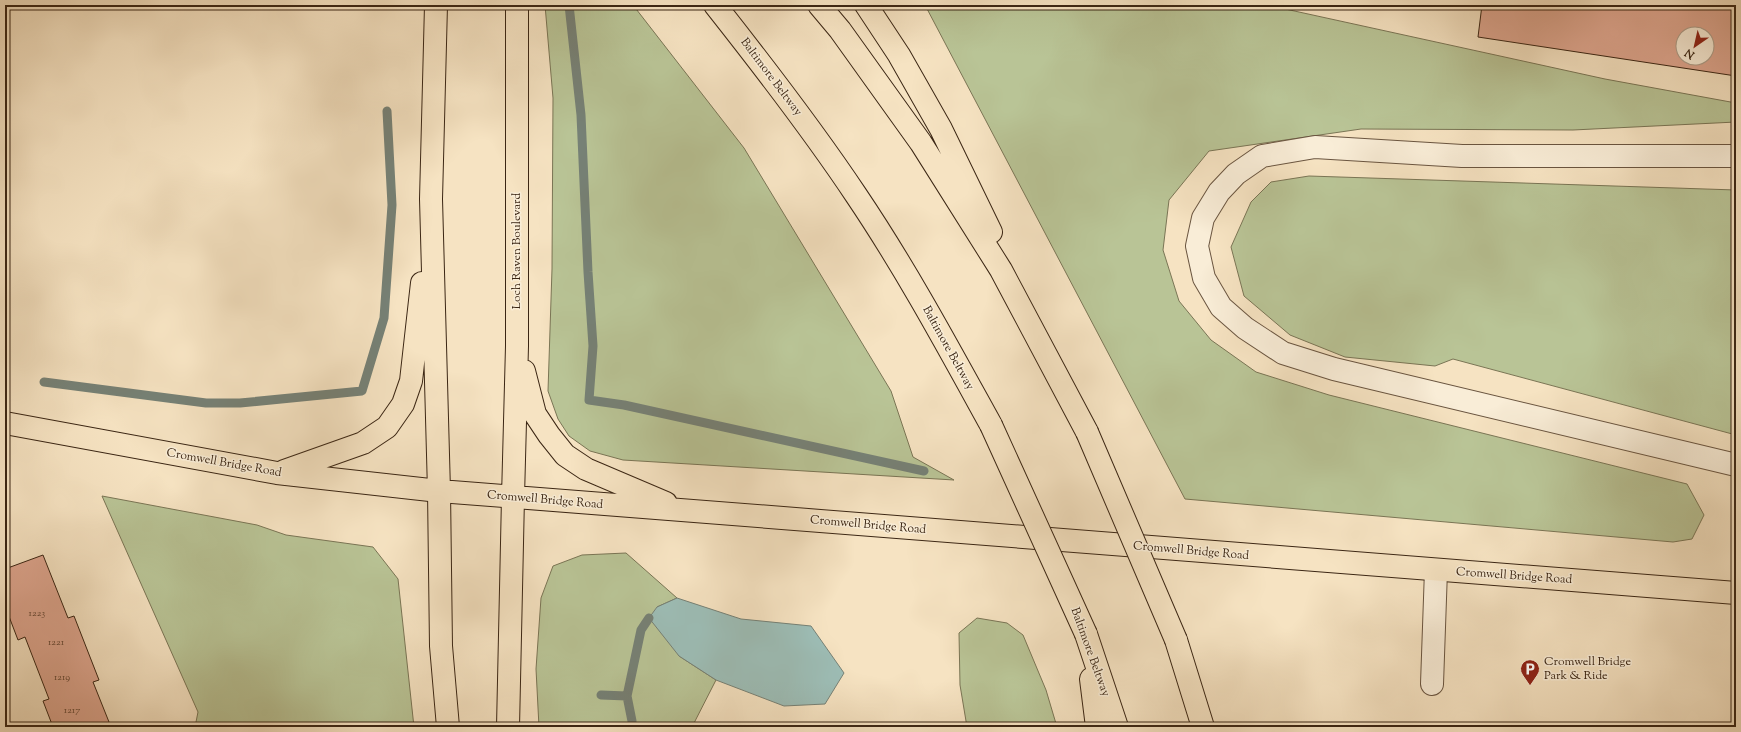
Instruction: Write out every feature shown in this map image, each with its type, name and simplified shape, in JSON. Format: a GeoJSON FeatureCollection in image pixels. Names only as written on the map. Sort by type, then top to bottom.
{"type":"FeatureCollection","features":[{"type":"Feature","properties":{"kind":"main road"},"geometry":{"type":"LineString","coordinates":[[436,5],[431,199],[441,646],[448,727]]}},
{"type":"Feature","properties":{"kind":"main road","name":"Loch Raven Boulevard"},"geometry":{"type":"LineString","coordinates":[[508,727],[517,346],[517,5]]}},
{"type":"Feature","properties":{"kind":"main road","name":"Baltimore Beltway"},"geometry":{"type":"LineString","coordinates":[[715,5],[779,86],[856,195],[919,295],[991,425],[1086,634],[1117,727]]}},
{"type":"Feature","properties":{"kind":"main road"},"geometry":{"type":"LineString","coordinates":[[819,5],[840,30],[922,143],[1000,270],[1087,432],[1176,640],[1203,727]]}},
{"type":"Feature","properties":{"kind":"main road"},"geometry":{"type":"LineString","coordinates":[[866,5],[899,56],[941,129],[1008,266],[1045,356]]}},
{"type":"Feature","properties":{"kind":"main road"},"geometry":{"type":"LineString","coordinates":[[278,473],[363,443],[387,427],[403,404],[411,381],[431,199]]}},
{"type":"Feature","properties":{"kind":"main road"},"geometry":{"type":"LineString","coordinates":[[517,346],[535,414],[565,455],[586,469],[682,510]]}},
{"type":"Feature","properties":{"kind":"main road","name":"Cromwell Bridge Road"},"geometry":{"type":"LineString","coordinates":[[5,423],[278,473],[438,491],[1736,593]]}},
{"type":"Feature","properties":{"kind":"main road"},"geometry":{"type":"LineString","coordinates":[[1086,634],[1097,727]]}},
{"type":"Feature","properties":{"kind":"main road"},"geometry":{"type":"LineString","coordinates":[[1185,671],[1209,727]]}},
{"type":"Feature","properties":{"kind":"lane"},"geometry":{"type":"LineString","coordinates":[[1736,156],[1462,156],[1315,147],[1262,156],[1236,174],[1219,192],[1203,218],[1197,246],[1204,278],[1221,307],[1244,328],[1284,353],[1334,369],[1736,465]]}},
{"type":"Feature","properties":{"kind":"lane"},"geometry":{"type":"LineString","coordinates":[[1432,684],[1436,570]]}},
{"type":"Feature","properties":{"kind":"green space"},"geometry":{"type":"Polygon","coordinates":[[[545,5],[633,5],[744,148],[891,391],[913,457],[954,480],[623,460],[590,451],[569,436],[558,419],[548,391],[552,269],[553,98],[545,5]]]}},
{"type":"Feature","properties":{"kind":"green space"},"geometry":{"type":"Polygon","coordinates":[[[925,5],[1267,5],[1605,79],[1736,103],[1736,122],[1573,130],[1361,129],[1209,151],[1169,200],[1163,250],[1179,301],[1211,340],[1256,372],[1329,395],[1687,484],[1704,515],[1692,539],[1673,542],[1185,499],[925,5]]]}},
{"type":"Feature","properties":{"kind":"green space"},"geometry":{"type":"Polygon","coordinates":[[[1309,176],[1736,190],[1736,435],[1453,359],[1435,366],[1345,357],[1290,335],[1244,296],[1231,247],[1251,202],[1271,182],[1309,176]]]}},
{"type":"Feature","properties":{"kind":"green space"},"geometry":{"type":"Polygon","coordinates":[[[102,496],[257,525],[286,535],[373,547],[398,579],[414,727],[195,727],[198,712],[102,496]]]}},
{"type":"Feature","properties":{"kind":"green space"},"geometry":{"type":"Polygon","coordinates":[[[626,553],[677,598],[657,607],[679,656],[716,680],[692,727],[539,727],[536,669],[541,598],[553,566],[582,555],[626,553]]]}},
{"type":"Feature","properties":{"kind":"green space"},"geometry":{"type":"Polygon","coordinates":[[[977,618],[1007,623],[1023,635],[1046,690],[1057,727],[967,727],[960,685],[959,633],[977,618]]]}},
{"type":"Feature","properties":{"kind":"water"},"geometry":{"type":"Polygon","coordinates":[[[677,598],[741,619],[811,626],[844,673],[825,704],[784,706],[716,680],[679,656],[649,618],[657,607],[677,598]]]}},
{"type":"Feature","properties":{"kind":"building"},"geometry":{"type":"Polygon","coordinates":[[[1482,5],[1736,5],[1736,76],[1478,37],[1482,5]]]}},
{"type":"Feature","properties":{"kind":"building"},"geometry":{"type":"Polygon","coordinates":[[[43,555],[68,618],[74,616],[99,680],[93,682],[111,727],[53,727],[43,701],[49,699],[25,637],[18,640],[5,606],[5,569],[43,555]]]}},
{"type":"Feature","properties":{"kind":"waterway"},"geometry":{"type":"LineString","coordinates":[[569,5],[581,115],[593,346],[589,400],[624,405],[924,471]]}},
{"type":"Feature","properties":{"kind":"waterway"},"geometry":{"type":"LineString","coordinates":[[44,382],[206,403],[240,403],[362,391],[384,318],[392,205],[387,111]]}},
{"type":"Feature","properties":{"kind":"waterway"},"geometry":{"type":"LineString","coordinates":[[632,727],[627,696],[641,630],[649,618]]}},
{"type":"Feature","properties":{"kind":"waterway"},"geometry":{"type":"LineString","coordinates":[[601,695],[627,696]]}},
{"type":"Feature","properties":{"kind":"place","name":"Cromwell Bridge Park & Ride"},"geometry":{"type":"Point","coordinates":[1530,686]}}]}
